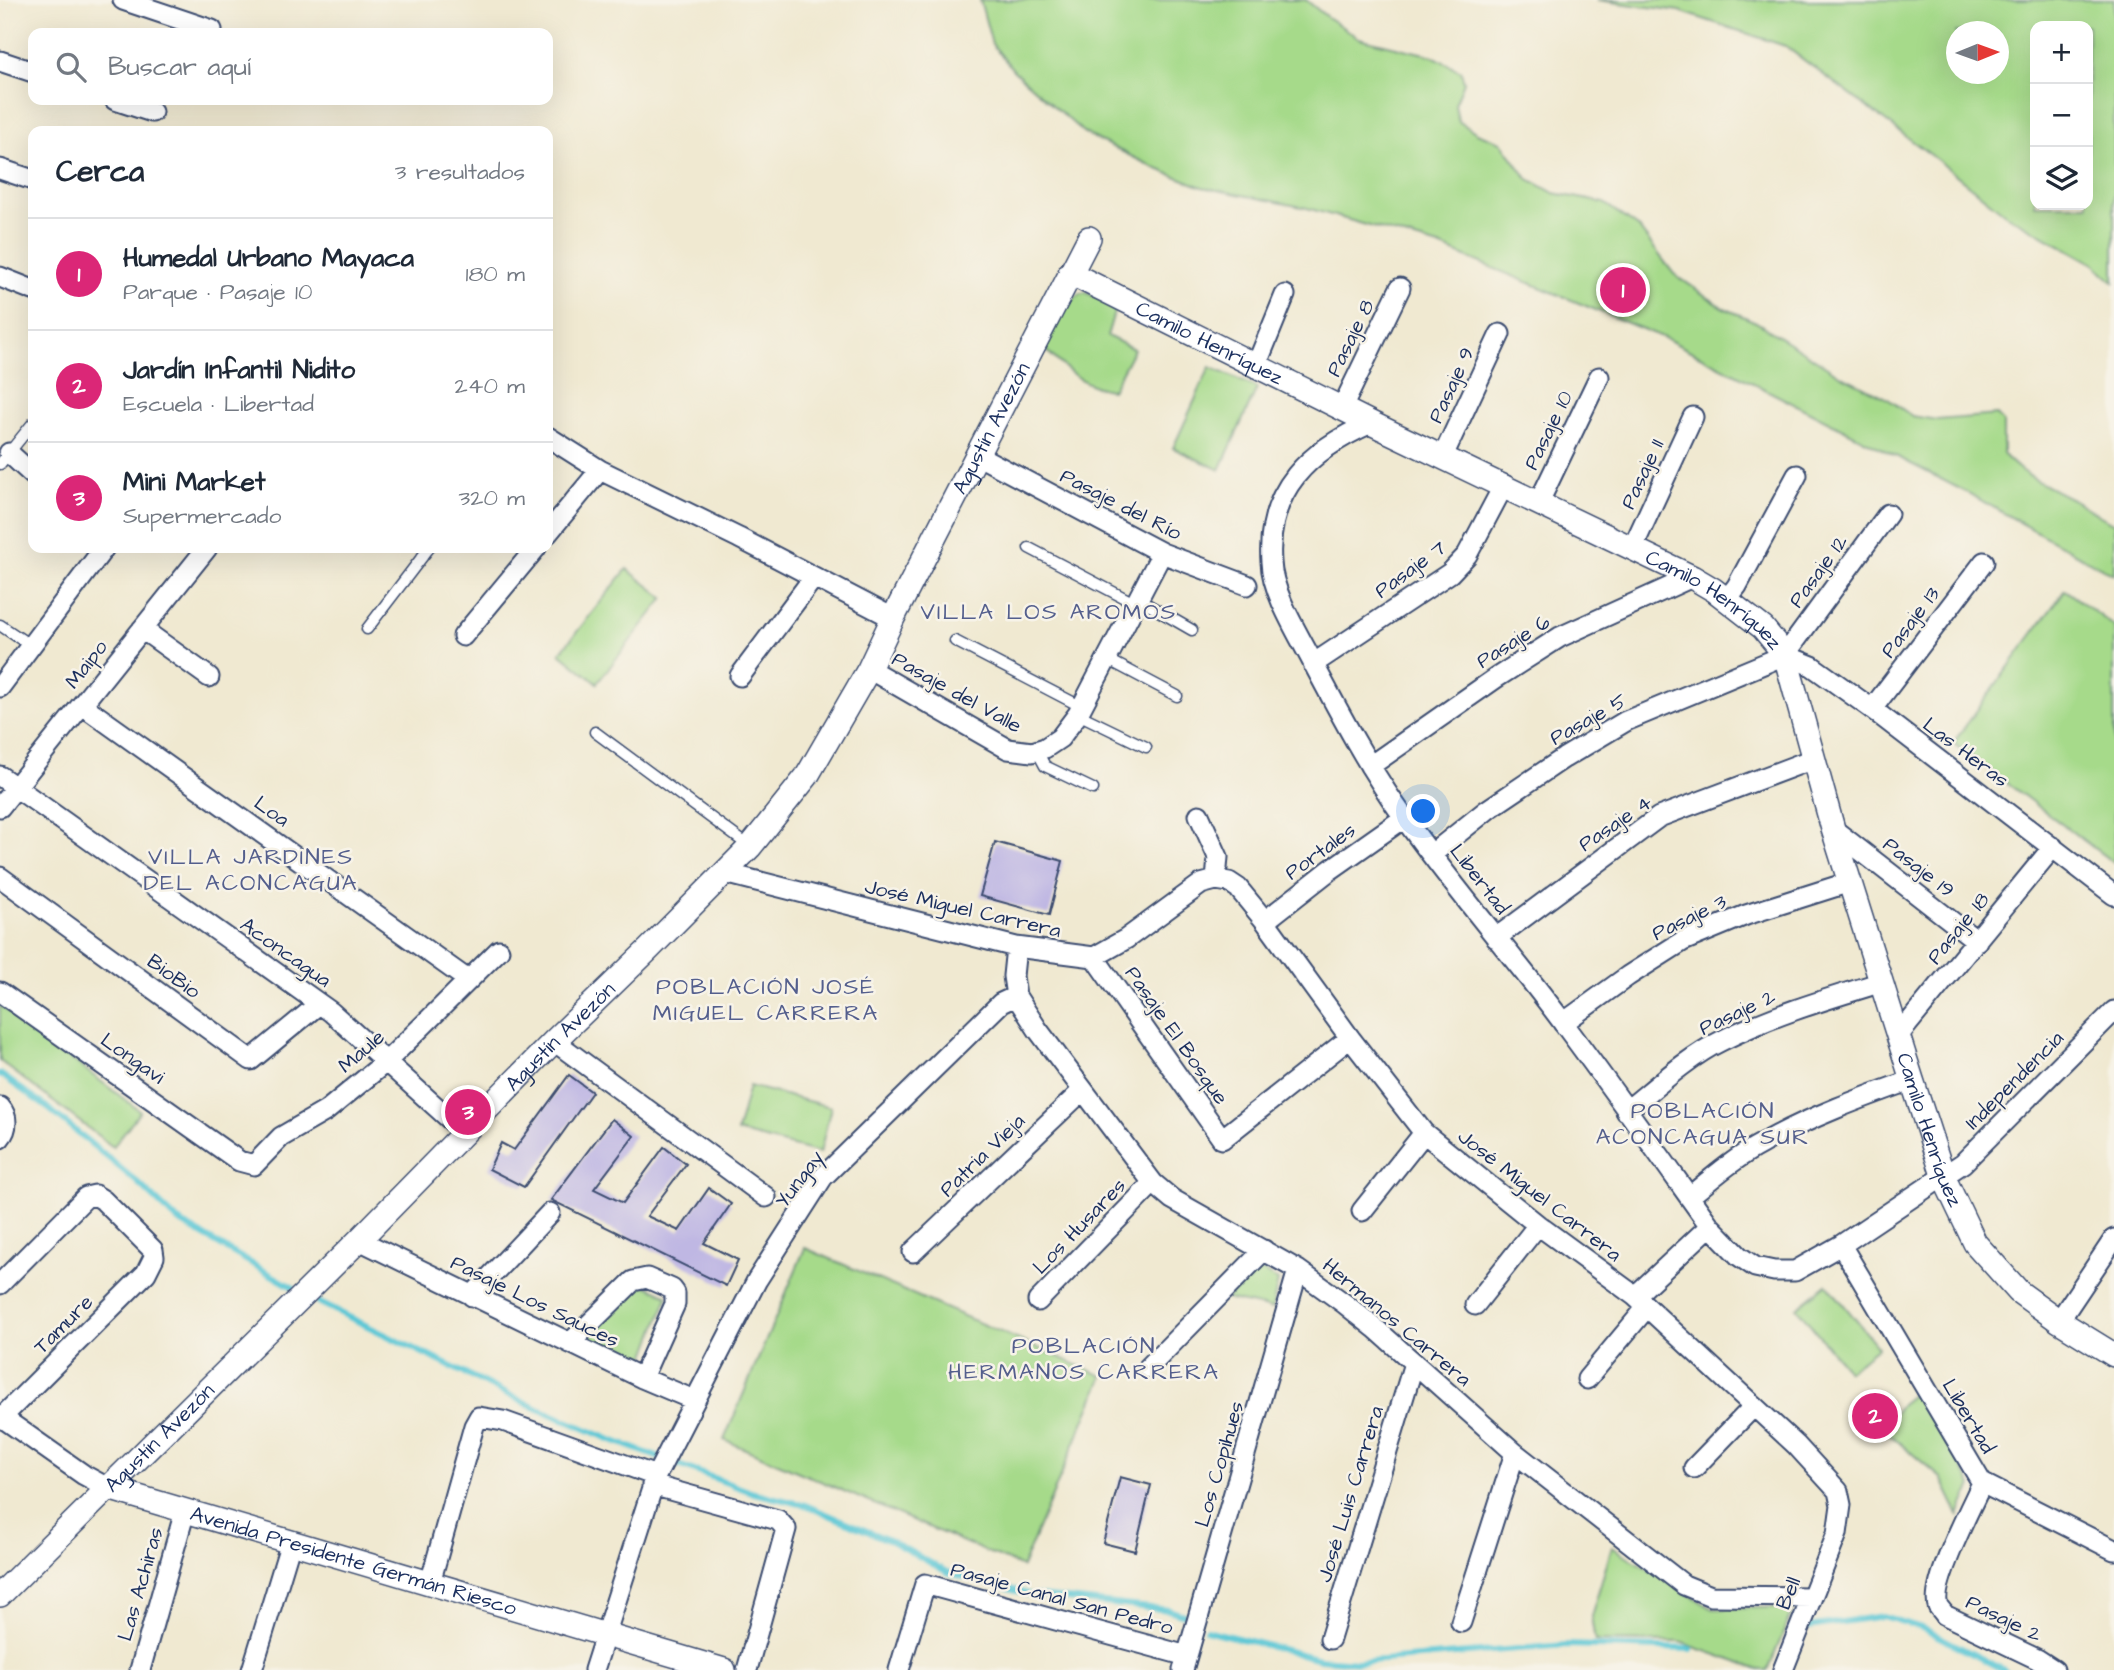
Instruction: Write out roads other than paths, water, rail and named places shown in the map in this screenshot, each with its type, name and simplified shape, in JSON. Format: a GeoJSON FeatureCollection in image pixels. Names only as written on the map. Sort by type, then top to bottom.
{"type":"FeatureCollection","features":[{"type":"Feature","properties":{"kind":"street"},"geometry":{"type":"LineString","coordinates":[[123,0],[206,28]]}},
{"type":"Feature","properties":{"kind":"street"},"geometry":{"type":"LineString","coordinates":[[0,61],[28,70]]}},
{"type":"Feature","properties":{"kind":"street"},"geometry":{"type":"LineString","coordinates":[[131,105],[152,112]]}},
{"type":"Feature","properties":{"kind":"street"},"geometry":{"type":"LineString","coordinates":[[0,169],[28,178]]}},
{"type":"Feature","properties":{"kind":"street","name":"Agustín Avezón"},"geometry":{"type":"LineString","coordinates":[[0,1595],[359,1240],[554,1041],[750,847],[807,776],[869,669],[1088,238]]}},
{"type":"Feature","properties":{"kind":"street","name":"Camilo Henríquez"},"geometry":{"type":"LineString","coordinates":[[1070,273],[1371,423],[1692,577],[1727,599],[1763,628],[1785,655],[1833,829],[1912,1080],[1944,1178],[1975,1244],[2019,1292],[2114,1355]]}},
{"type":"Feature","properties":{"kind":"street"},"geometry":{"type":"LineString","coordinates":[[0,277],[28,288]]}},
{"type":"Feature","properties":{"kind":"street","name":"Pasaje 8"},"geometry":{"type":"LineString","coordinates":[[1342,408],[1400,288]]}},
{"type":"Feature","properties":{"kind":"street"},"geometry":{"type":"LineString","coordinates":[[1255,366],[1286,295]]}},
{"type":"Feature","properties":{"kind":"street","name":"Pasaje 9"},"geometry":{"type":"LineString","coordinates":[[1443,456],[1500,334]]}},
{"type":"Feature","properties":{"kind":"street","name":"Pasaje 10"},"geometry":{"type":"LineString","coordinates":[[1539,502],[1599,377]]}},
{"type":"Feature","properties":{"kind":"street","name":"Pasaje 11"},"geometry":{"type":"LineString","coordinates":[[1632,549],[1692,417]]}},
{"type":"Feature","properties":{"kind":"street","name":"Libertad"},"geometry":{"type":"LineString","coordinates":[[1371,423],[1340,437],[1319,451],[1292,479],[1280,500],[1273,521],[1271,566],[1280,596],[1370,766],[1404,818],[1563,1023],[1710,1226],[1739,1256],[1755,1267],[1774,1271],[1796,1271],[1944,1178]]}},
{"type":"Feature","properties":{"kind":"street"},"geometry":{"type":"LineString","coordinates":[[553,440],[600,470],[893,618]]}},
{"type":"Feature","properties":{"kind":"street"},"geometry":{"type":"LineString","coordinates":[[3,454],[28,472]]}},
{"type":"Feature","properties":{"kind":"street","name":"Pasaje del Río"},"geometry":{"type":"LineString","coordinates":[[977,455],[1162,553],[1247,585]]}},
{"type":"Feature","properties":{"kind":"street"},"geometry":{"type":"LineString","coordinates":[[553,527],[600,470]]}},
{"type":"Feature","properties":{"kind":"street"},"geometry":{"type":"LineString","coordinates":[[1727,599],[1737,586],[1797,475]]}},
{"type":"Feature","properties":{"kind":"street","name":"Pasaje 7"},"geometry":{"type":"LineString","coordinates":[[1314,664],[1450,573],[1467,555],[1504,485]]}},
{"type":"Feature","properties":{"kind":"street","name":"Pasaje 12"},"geometry":{"type":"LineString","coordinates":[[1785,655],[1888,514]]}},
{"type":"Feature","properties":{"kind":"street"},"geometry":{"type":"LineString","coordinates":[[0,687],[100,553]]}},
{"type":"Feature","properties":{"kind":"street","name":"Maipo"},"geometry":{"type":"LineString","coordinates":[[0,807],[203,553]]}},
{"type":"Feature","properties":{"kind":"street"},"geometry":{"type":"LineString","coordinates":[[463,636],[532,553]]}},
{"type":"Feature","properties":{"kind":"street","name":"Pasaje del Valle"},"geometry":{"type":"LineString","coordinates":[[869,669],[1008,749],[1032,752],[1045,748],[1060,738],[1080,710],[1162,553]]}},
{"type":"Feature","properties":{"kind":"street","name":"Pasaje 13"},"geometry":{"type":"LineString","coordinates":[[1872,709],[1984,562]]}},
{"type":"Feature","properties":{"kind":"street"},"geometry":{"type":"LineString","coordinates":[[740,676],[814,577]]}},
{"type":"Feature","properties":{"kind":"street","name":"Pasaje 6"},"geometry":{"type":"LineString","coordinates":[[1370,766],[1560,637],[1692,577]]}},
{"type":"Feature","properties":{"kind":"street"},"geometry":{"type":"LineString","coordinates":[[142,629],[209,677]]}},
{"type":"Feature","properties":{"kind":"street","name":"Las Heras"},"geometry":{"type":"LineString","coordinates":[[1785,655],[1812,666],[1872,709],[2114,895]]}},
{"type":"Feature","properties":{"kind":"street","name":"Pasaje 5"},"geometry":{"type":"LineString","coordinates":[[1432,854],[1498,803],[1564,758],[1626,721],[1785,655]]}},
{"type":"Feature","properties":{"kind":"street","name":"Loa"},"geometry":{"type":"LineString","coordinates":[[82,705],[468,981]]}},
{"type":"Feature","properties":{"kind":"street","name":"Pasaje 4"},"geometry":{"type":"LineString","coordinates":[[1496,938],[1659,817],[1813,759]]}},
{"type":"Feature","properties":{"kind":"street","name":"Aconcagua"},"geometry":{"type":"LineString","coordinates":[[0,776],[319,1004],[387,1061],[465,1133]]}},
{"type":"Feature","properties":{"kind":"street"},"geometry":{"type":"LineString","coordinates":[[1094,957],[1126,939],[1201,884],[1216,880],[1218,857],[1199,815]]}},
{"type":"Feature","properties":{"kind":"street","name":"Portales"},"geometry":{"type":"LineString","coordinates":[[1265,920],[1404,818]]}},
{"type":"Feature","properties":{"kind":"street","name":"Pasaje 19"},"geometry":{"type":"LineString","coordinates":[[1833,829],[1977,941]]}},
{"type":"Feature","properties":{"kind":"street","name":"Pasaje 18"},"geometry":{"type":"LineString","coordinates":[[1898,1036],[2053,847]]}},
{"type":"Feature","properties":{"kind":"street","name":"José Miguel Carrera"},"geometry":{"type":"LineString","coordinates":[[724,873],[1016,947],[1094,957]]}},
{"type":"Feature","properties":{"kind":"street","name":"BioBio"},"geometry":{"type":"LineString","coordinates":[[0,877],[251,1060],[319,1004]]}},
{"type":"Feature","properties":{"kind":"street","name":"José Miguel Carrera"},"geometry":{"type":"LineString","coordinates":[[1216,880],[1228,882],[1238,888],[1265,920],[1350,1038],[1424,1133],[1641,1302],[1796,1445],[1838,1491],[1841,1505],[1837,1534]]}},
{"type":"Feature","properties":{"kind":"street","name":"Pasaje 3"},"geometry":{"type":"LineString","coordinates":[[1563,1023],[1628,976],[1683,941],[1759,911],[1850,882]]}},
{"type":"Feature","properties":{"kind":"street"},"geometry":{"type":"LineString","coordinates":[[1016,947],[1013,976],[1016,996]]}},
{"type":"Feature","properties":{"kind":"street","name":"Maule"},"geometry":{"type":"LineString","coordinates":[[239,1161],[254,1165],[281,1137],[326,1111],[387,1061],[499,950]]}},
{"type":"Feature","properties":{"kind":"street","name":"Pasaje El Bosque"},"geometry":{"type":"LineString","coordinates":[[1094,957],[1222,1139],[1350,1038]]}},
{"type":"Feature","properties":{"kind":"street","name":"Pasaje 2"},"geometry":{"type":"LineString","coordinates":[[1626,1111],[1718,1042],[1783,1014],[1881,982]]}},
{"type":"Feature","properties":{"kind":"street","name":"Longavi"},"geometry":{"type":"LineString","coordinates":[[0,992],[239,1161]]}},
{"type":"Feature","properties":{"kind":"street","name":"Hermanos Carrera"},"geometry":{"type":"LineString","coordinates":[[1016,996],[1082,1091],[1153,1183],[1172,1199],[1298,1270],[1376,1328],[1515,1453],[1684,1585],[1711,1595],[1811,1597]]}},
{"type":"Feature","properties":{"kind":"street","name":"Yungay"},"geometry":{"type":"LineString","coordinates":[[654,1480],[675,1434],[757,1280],[823,1177],[1001,1003],[1016,996]]}},
{"type":"Feature","properties":{"kind":"street","name":"Independencia"},"geometry":{"type":"LineString","coordinates":[[1944,1178],[1963,1163],[2114,1011]]}},
{"type":"Feature","properties":{"kind":"street"},"geometry":{"type":"LineString","coordinates":[[554,1041],[766,1197]]}},
{"type":"Feature","properties":{"kind":"street"},"geometry":{"type":"LineString","coordinates":[[1689,1197],[1762,1143],[1842,1105],[1912,1080]]}},
{"type":"Feature","properties":{"kind":"street","name":"Patria Vieja"},"geometry":{"type":"LineString","coordinates":[[913,1252],[1082,1091]]}},
{"type":"Feature","properties":{"kind":"street"},"geometry":{"type":"LineString","coordinates":[[1362,1210],[1424,1133]]}},
{"type":"Feature","properties":{"kind":"street","name":"Los Husares"},"geometry":{"type":"LineString","coordinates":[[1038,1301],[1153,1183]]}},
{"type":"Feature","properties":{"kind":"street","name":"Tamure"},"geometry":{"type":"LineString","coordinates":[[0,1284],[90,1195],[103,1200],[150,1246],[154,1257],[146,1272],[1,1417]]}},
{"type":"Feature","properties":{"kind":"street"},"geometry":{"type":"LineString","coordinates":[[472,1296],[550,1213]]}},
{"type":"Feature","properties":{"kind":"street"},"geometry":{"type":"LineString","coordinates":[[1475,1305],[1538,1224]]}},
{"type":"Feature","properties":{"kind":"street"},"geometry":{"type":"LineString","coordinates":[[1587,1379],[1641,1302],[1710,1226]]}},
{"type":"Feature","properties":{"kind":"street"},"geometry":{"type":"LineString","coordinates":[[2059,1321],[2114,1239]]}},
{"type":"Feature","properties":{"kind":"street","name":"Pasaje Los Sauces"},"geometry":{"type":"LineString","coordinates":[[359,1240],[642,1378],[694,1400]]}},
{"type":"Feature","properties":{"kind":"street","name":"Libertad"},"geometry":{"type":"LineString","coordinates":[[1841,1245],[1982,1483],[2114,1550]]}},
{"type":"Feature","properties":{"kind":"street"},"geometry":{"type":"LineString","coordinates":[[1148,1368],[1264,1250]]}},
{"type":"Feature","properties":{"kind":"street","name":"Los Copihues"},"geometry":{"type":"LineString","coordinates":[[1185,1663],[1298,1270]]}},
{"type":"Feature","properties":{"kind":"street"},"geometry":{"type":"LineString","coordinates":[[570,1343],[633,1281],[647,1278],[672,1289],[675,1293],[674,1304],[642,1378]]}},
{"type":"Feature","properties":{"kind":"street","name":"José Luis Carrera"},"geometry":{"type":"LineString","coordinates":[[1330,1639],[1414,1363]]}},
{"type":"Feature","properties":{"kind":"street"},"geometry":{"type":"LineString","coordinates":[[1694,1468],[1754,1406]]}},
{"type":"Feature","properties":{"kind":"street","name":"Avenida Presidente Germán Riesco"},"geometry":{"type":"LineString","coordinates":[[1,1417],[83,1475],[108,1488],[723,1670]]}},
{"type":"Feature","properties":{"kind":"street"},"geometry":{"type":"LineString","coordinates":[[430,1583],[474,1426],[479,1417],[503,1421],[654,1480],[778,1520],[786,1529],[747,1670]]}},
{"type":"Feature","properties":{"kind":"street"},"geometry":{"type":"LineString","coordinates":[[1461,1622],[1515,1453]]}},
{"type":"Feature","properties":{"kind":"street"},"geometry":{"type":"LineString","coordinates":[[594,1670],[654,1480]]}},
{"type":"Feature","properties":{"kind":"street","name":"Pasaje 2"},"geometry":{"type":"LineString","coordinates":[[1982,1483],[1942,1573],[1937,1591],[1938,1605],[1945,1615],[2037,1659],[2054,1670]]}},
{"type":"Feature","properties":{"kind":"street","name":"Las Achiras"},"geometry":{"type":"LineString","coordinates":[[140,1670],[185,1511]]}},
{"type":"Feature","properties":{"kind":"street","name":"Bell"},"geometry":{"type":"LineString","coordinates":[[1783,1670],[1837,1534]]}},
{"type":"Feature","properties":{"kind":"street"},"geometry":{"type":"LineString","coordinates":[[252,1670],[290,1542]]}},
{"type":"Feature","properties":{"kind":"street","name":"Pasaje Canal San Pedro"},"geometry":{"type":"LineString","coordinates":[[899,1670],[925,1584],[1185,1663]]}},
{"type":"Feature","properties":{"kind":"lane"},"geometry":{"type":"LineString","coordinates":[[3,454],[28,428]]}},
{"type":"Feature","properties":{"kind":"lane"},"geometry":{"type":"LineString","coordinates":[[1029,548],[1192,630]]}},
{"type":"Feature","properties":{"kind":"lane"},"geometry":{"type":"LineString","coordinates":[[367,629],[425,553]]}},
{"type":"Feature","properties":{"kind":"lane"},"geometry":{"type":"LineString","coordinates":[[0,625],[31,646]]}},
{"type":"Feature","properties":{"kind":"lane"},"geometry":{"type":"LineString","coordinates":[[955,641],[1146,747]]}},
{"type":"Feature","properties":{"kind":"lane"},"geometry":{"type":"LineString","coordinates":[[1107,659],[1177,695]]}},
{"type":"Feature","properties":{"kind":"lane"},"geometry":{"type":"LineString","coordinates":[[595,732],[750,847]]}},
{"type":"Feature","properties":{"kind":"lane"},"geometry":{"type":"LineString","coordinates":[[1037,751],[1045,766],[1093,789]]}},
{"type":"Feature","properties":{"kind":"waterway"},"geometry":{"type":"LineString","coordinates":[[0,1074],[48,1108],[137,1182],[178,1221],[294,1288]]}},
{"type":"Feature","properties":{"kind":"waterway"},"geometry":{"type":"LineString","coordinates":[[318,1302],[534,1407],[609,1439],[754,1493],[805,1505],[891,1541],[947,1572],[1031,1595],[1169,1610],[1184,1615]]}},
{"type":"Feature","properties":{"kind":"waterway"},"geometry":{"type":"LineString","coordinates":[[1808,1627],[1883,1616],[1922,1628],[2004,1670]]}},
{"type":"Feature","properties":{"kind":"waterway"},"geometry":{"type":"LineString","coordinates":[[1206,1630],[1320,1659],[1358,1662],[1566,1645],[1691,1649]]}},
{"type":"Feature","properties":{"kind":"place","name":"Humedal Urbano Mayaca"},"geometry":{"type":"Point","coordinates":[1623,290]}},
{"type":"Feature","properties":{"kind":"place","name":"Mini Market"},"geometry":{"type":"Point","coordinates":[468,1112]}},
{"type":"Feature","properties":{"kind":"place","name":"Jardín Infantil Nidito"},"geometry":{"type":"Point","coordinates":[1875,1416]}},
{"type":"Feature","properties":{"kind":"district","name":"VILLA LOS AROMOS"},"geometry":{"type":"Point","coordinates":[1049,611]}},
{"type":"Feature","properties":{"kind":"district","name":"VILLA JARDINES DEL ACONCAGUA"},"geometry":{"type":"Point","coordinates":[251,869]}},
{"type":"Feature","properties":{"kind":"district","name":"POBLACIÓN JOSÉ MIGUEL CARRERA"},"geometry":{"type":"Point","coordinates":[766,999]}},
{"type":"Feature","properties":{"kind":"district","name":"POBLACIÓN ACONCAGUA SUR"},"geometry":{"type":"Point","coordinates":[1703,1123]}},
{"type":"Feature","properties":{"kind":"district","name":"POBLACIÓN HERMANOS CARRERA"},"geometry":{"type":"Point","coordinates":[1084,1358]}}]}
